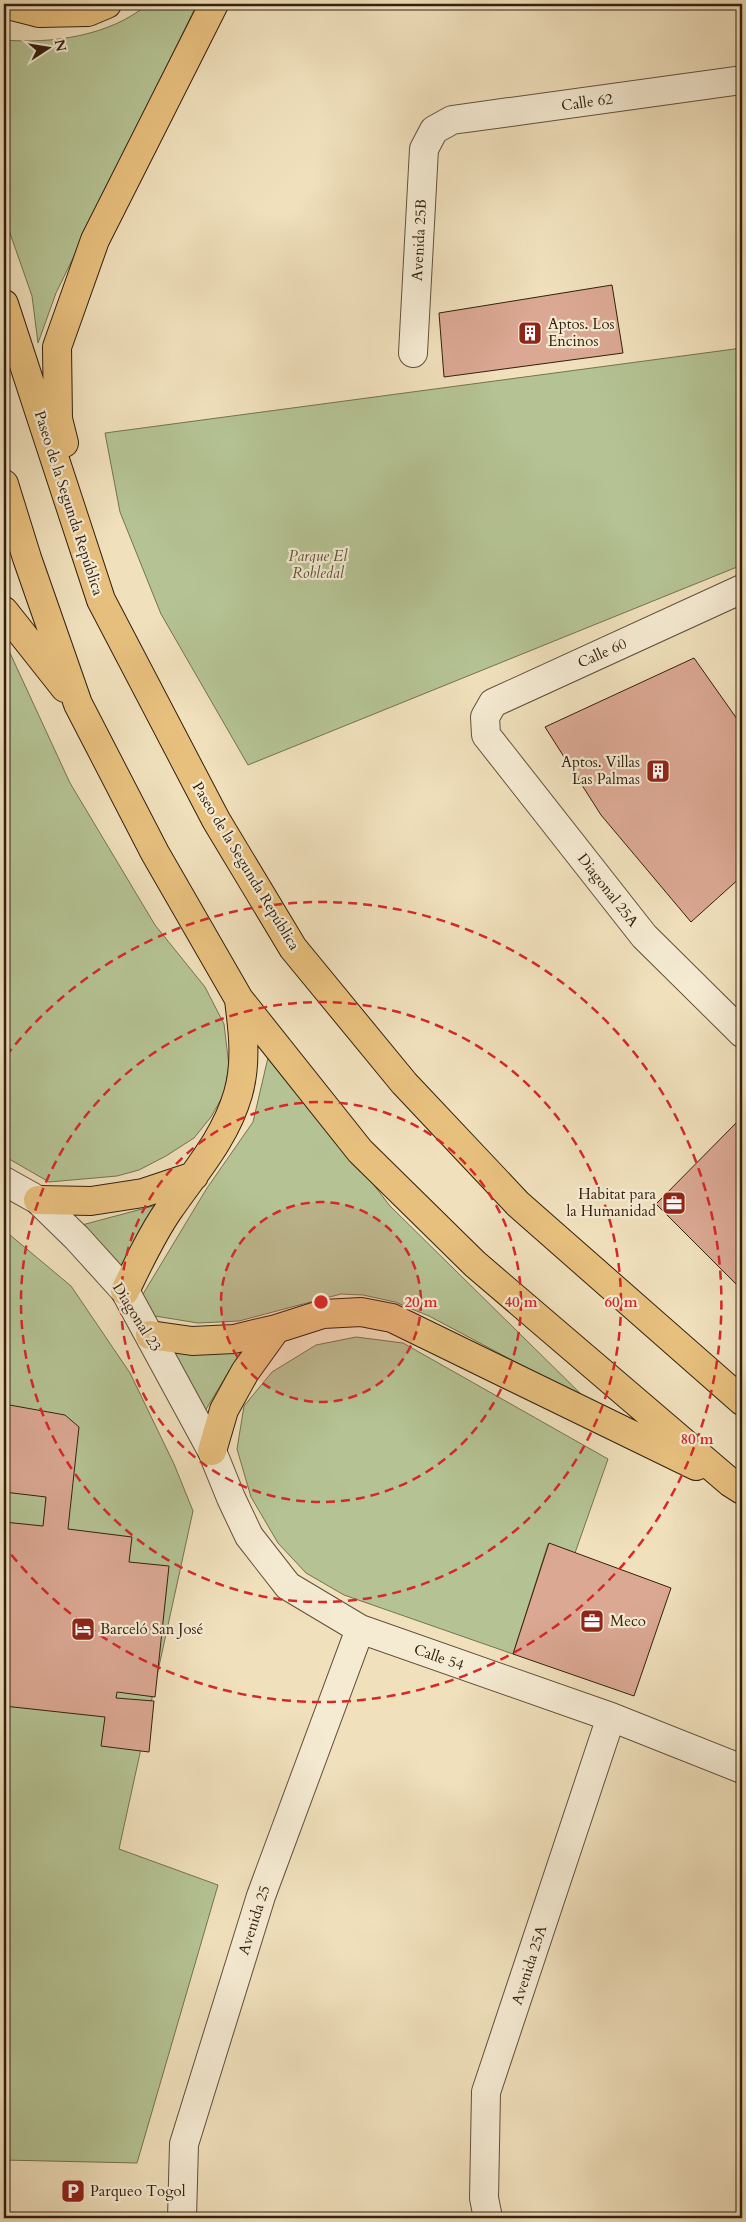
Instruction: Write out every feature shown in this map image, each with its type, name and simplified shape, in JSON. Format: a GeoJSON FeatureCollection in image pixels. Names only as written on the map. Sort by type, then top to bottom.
{"type":"FeatureCollection","features":[{"type":"Feature","properties":{"kind":"highway"},"geometry":{"type":"LineString","coordinates":[[4,4],[39,13],[88,12],[107,4]]}},
{"type":"Feature","properties":{"kind":"highway"},"geometry":{"type":"LineString","coordinates":[[101,600],[58,419],[57,347],[96,240],[214,4]]}},
{"type":"Feature","properties":{"kind":"highway","name":"Paseo de la Segunda República"},"geometry":{"type":"LineString","coordinates":[[4,304],[101,600],[216,820],[293,948],[404,1084],[518,1204],[742,1401]]}},
{"type":"Feature","properties":{"kind":"highway"},"geometry":{"type":"LineString","coordinates":[[4,484],[27,558],[78,704],[155,853],[239,999],[360,1151],[475,1264],[737,1486]]}},
{"type":"Feature","properties":{"kind":"highway"},"geometry":{"type":"LineString","coordinates":[[4,611],[78,704]]}},
{"type":"Feature","properties":{"kind":"highway"},"geometry":{"type":"LineString","coordinates":[[125,1291],[144,1251],[162,1220],[221,1138],[238,1093],[245,1046],[239,999]]}},
{"type":"Feature","properties":{"kind":"highway"},"geometry":{"type":"LineString","coordinates":[[38,1200],[90,1201],[134,1195],[194,1176]]}},
{"type":"Feature","properties":{"kind":"highway"},"geometry":{"type":"LineString","coordinates":[[150,1335],[200,1341],[234,1339],[276,1330],[323,1314],[361,1312],[392,1318],[737,1486]]}},
{"type":"Feature","properties":{"kind":"highway"},"geometry":{"type":"LineString","coordinates":[[212,1451],[224,1410],[244,1372],[276,1330]]}},
{"type":"Feature","properties":{"kind":"street","name":"Calle 62"},"geometry":{"type":"LineString","coordinates":[[434,130],[452,120],[742,80]]}},
{"type":"Feature","properties":{"kind":"street","name":"Avenida 25B"},"geometry":{"type":"LineString","coordinates":[[413,353],[424,149],[434,130]]}},
{"type":"Feature","properties":{"kind":"street","name":"Calle 60"},"geometry":{"type":"LineString","coordinates":[[486,735],[485,717],[493,703],[742,589]]}},
{"type":"Feature","properties":{"kind":"street","name":"Diagonal 25A"},"geometry":{"type":"LineString","coordinates":[[486,735],[644,936],[742,1033]]}},
{"type":"Feature","properties":{"kind":"street","name":"Diagonal 23"},"geometry":{"type":"LineString","coordinates":[[4,1182],[38,1200],[77,1238],[125,1291],[212,1451]]}},
{"type":"Feature","properties":{"kind":"street","name":"Calle 54"},"geometry":{"type":"LineString","coordinates":[[212,1451],[249,1536],[288,1586],[360,1629],[612,1717],[742,1770]]}},
{"type":"Feature","properties":{"kind":"street","name":"Avenida 25"},"geometry":{"type":"LineString","coordinates":[[182,2218],[184,2144],[261,1896],[360,1629]]}},
{"type":"Feature","properties":{"kind":"street","name":"Avenida 25A"},"geometry":{"type":"LineString","coordinates":[[488,2218],[484,2198],[486,2092],[612,1717]]}},
{"type":"Feature","properties":{"kind":"green space"},"geometry":{"type":"Polygon","coordinates":[[[148,4],[197,4],[56,293],[38,343],[32,296],[4,216],[4,40],[41,41],[80,36],[116,24],[148,4]]]}},
{"type":"Feature","properties":{"kind":"green space","name":"Parque El Robledal"},"geometry":{"type":"Polygon","coordinates":[[[742,348],[742,565],[248,765],[161,614],[120,512],[105,433],[742,348]]]}},
{"type":"Feature","properties":{"kind":"green space"},"geometry":{"type":"Polygon","coordinates":[[[4,640],[70,783],[155,925],[205,987],[224,1024],[229,1066],[224,1094],[211,1117],[194,1138],[166,1156],[139,1170],[117,1176],[49,1182],[4,1156],[4,640]]]}},
{"type":"Feature","properties":{"kind":"green space"},"geometry":{"type":"Polygon","coordinates":[[[270,1049],[390,1206],[587,1400],[429,1316],[395,1302],[363,1295],[341,1294],[239,1321],[198,1323],[155,1316],[140,1299],[207,1188],[253,1122],[270,1049]]]}},
{"type":"Feature","properties":{"kind":"green space"},"geometry":{"type":"Polygon","coordinates":[[[168,1202],[123,1273],[110,1253],[82,1225],[168,1202]]]}},
{"type":"Feature","properties":{"kind":"green space"},"geometry":{"type":"Polygon","coordinates":[[[4,1230],[71,1286],[130,1373],[174,1464],[193,1511],[119,1849],[218,1885],[137,2163],[4,2160],[4,1230]]]}},
{"type":"Feature","properties":{"kind":"green space"},"geometry":{"type":"Polygon","coordinates":[[[356,1337],[403,1343],[608,1459],[575,1553],[548,1544],[513,1654],[344,1595],[306,1573],[278,1543],[251,1497],[237,1449],[244,1406],[272,1372],[316,1345],[356,1337]]]}},
{"type":"Feature","properties":{"kind":"green space"},"geometry":{"type":"Polygon","coordinates":[[[241,1351],[205,1411],[173,1352],[241,1351]]]}},
{"type":"Feature","properties":{"kind":"building","name":"Aptos. Los Encinos"},"geometry":{"type":"Polygon","coordinates":[[[612,285],[623,353],[444,377],[439,313],[612,285]]]}},
{"type":"Feature","properties":{"kind":"building","name":"Aptos. Villas Las Palmas"},"geometry":{"type":"Polygon","coordinates":[[[694,658],[742,726],[742,876],[691,922],[601,815],[545,727],[694,658]]]}},
{"type":"Feature","properties":{"kind":"building"},"geometry":{"type":"Polygon","coordinates":[[[742,1117],[742,1290],[656,1204],[742,1117]]]}},
{"type":"Feature","properties":{"kind":"building","name":"Barceló San José"},"geometry":{"type":"Polygon","coordinates":[[[4,1404],[65,1415],[79,1427],[68,1529],[132,1537],[129,1562],[169,1566],[155,1697],[117,1692],[116,1698],[154,1701],[149,1752],[101,1746],[105,1717],[4,1706],[4,1522],[43,1526],[46,1497],[4,1492],[4,1404]]]}},
{"type":"Feature","properties":{"kind":"building","name":"Meco"},"geometry":{"type":"Polygon","coordinates":[[[549,1543],[671,1588],[634,1696],[513,1654],[549,1543]]]}},
{"type":"Feature","properties":{"kind":"place","name":"Aptos. Los Encinos"},"geometry":{"type":"Point","coordinates":[530,333]}},
{"type":"Feature","properties":{"kind":"place","name":"Aptos. Villas Las Palmas"},"geometry":{"type":"Point","coordinates":[658,771]}},
{"type":"Feature","properties":{"kind":"place","name":"Habitat para la Humanidad"},"geometry":{"type":"Point","coordinates":[674,1203]}},
{"type":"Feature","properties":{"kind":"place","name":"Meco"},"geometry":{"type":"Point","coordinates":[592,1621]}},
{"type":"Feature","properties":{"kind":"place","name":"Barceló San José"},"geometry":{"type":"Point","coordinates":[83,1629]}},
{"type":"Feature","properties":{"kind":"place","name":"Parqueo Togol"},"geometry":{"type":"Point","coordinates":[73,2191]}}]}
